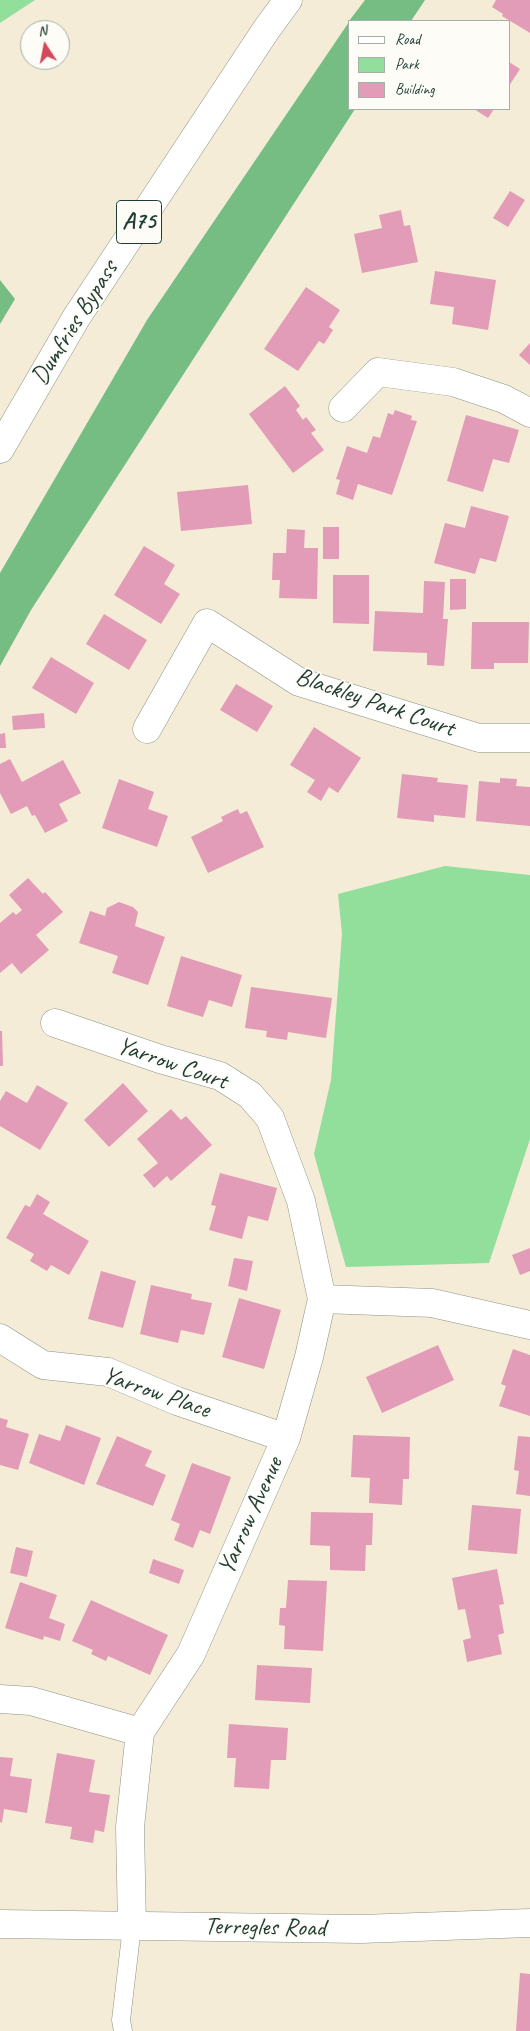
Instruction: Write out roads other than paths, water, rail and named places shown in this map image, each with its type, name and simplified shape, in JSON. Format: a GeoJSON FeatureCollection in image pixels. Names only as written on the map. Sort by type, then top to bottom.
{"type":"FeatureCollection","features":[{"type":"Feature","properties":{"kind":"main road","name":"Dumfries Bypass"},"geometry":{"type":"LineString","coordinates":[[0,449],[76,318],[266,30],[288,0]]}},
{"type":"Feature","properties":{"kind":"main road"},"geometry":{"type":"LineString","coordinates":[[342,408],[378,372],[453,382],[504,399],[530,413]]}},
{"type":"Feature","properties":{"kind":"main road","name":"Blackley Park Court"},"geometry":{"type":"LineString","coordinates":[[147,729],[207,622],[299,682],[479,738],[530,738]]}},
{"type":"Feature","properties":{"kind":"main road","name":"Yarrow Court"},"geometry":{"type":"LineString","coordinates":[[55,1023],[160,1059],[220,1076],[250,1095],[270,1118],[301,1201],[322,1299]]}},
{"type":"Feature","properties":{"kind":"main road"},"geometry":{"type":"LineString","coordinates":[[322,1299],[432,1302],[530,1325]]}},
{"type":"Feature","properties":{"kind":"main road","name":"Yarrow Avenue"},"geometry":{"type":"LineString","coordinates":[[132,1927],[130,1827],[140,1732],[191,1654],[286,1438],[309,1357],[322,1299]]}},
{"type":"Feature","properties":{"kind":"main road","name":"Yarrow Place"},"geometry":{"type":"LineString","coordinates":[[0,1338],[42,1365],[108,1372],[177,1401],[286,1438]]}},
{"type":"Feature","properties":{"kind":"main road"},"geometry":{"type":"LineString","coordinates":[[0,1699],[31,1701],[140,1732]]}},
{"type":"Feature","properties":{"kind":"main road","name":"Terregles Road"},"geometry":{"type":"LineString","coordinates":[[0,1924],[361,1929],[527,1924]]}},
{"type":"Feature","properties":{"kind":"lane"},"geometry":{"type":"LineString","coordinates":[[123,2031],[122,2010],[132,1927]]}}]}
